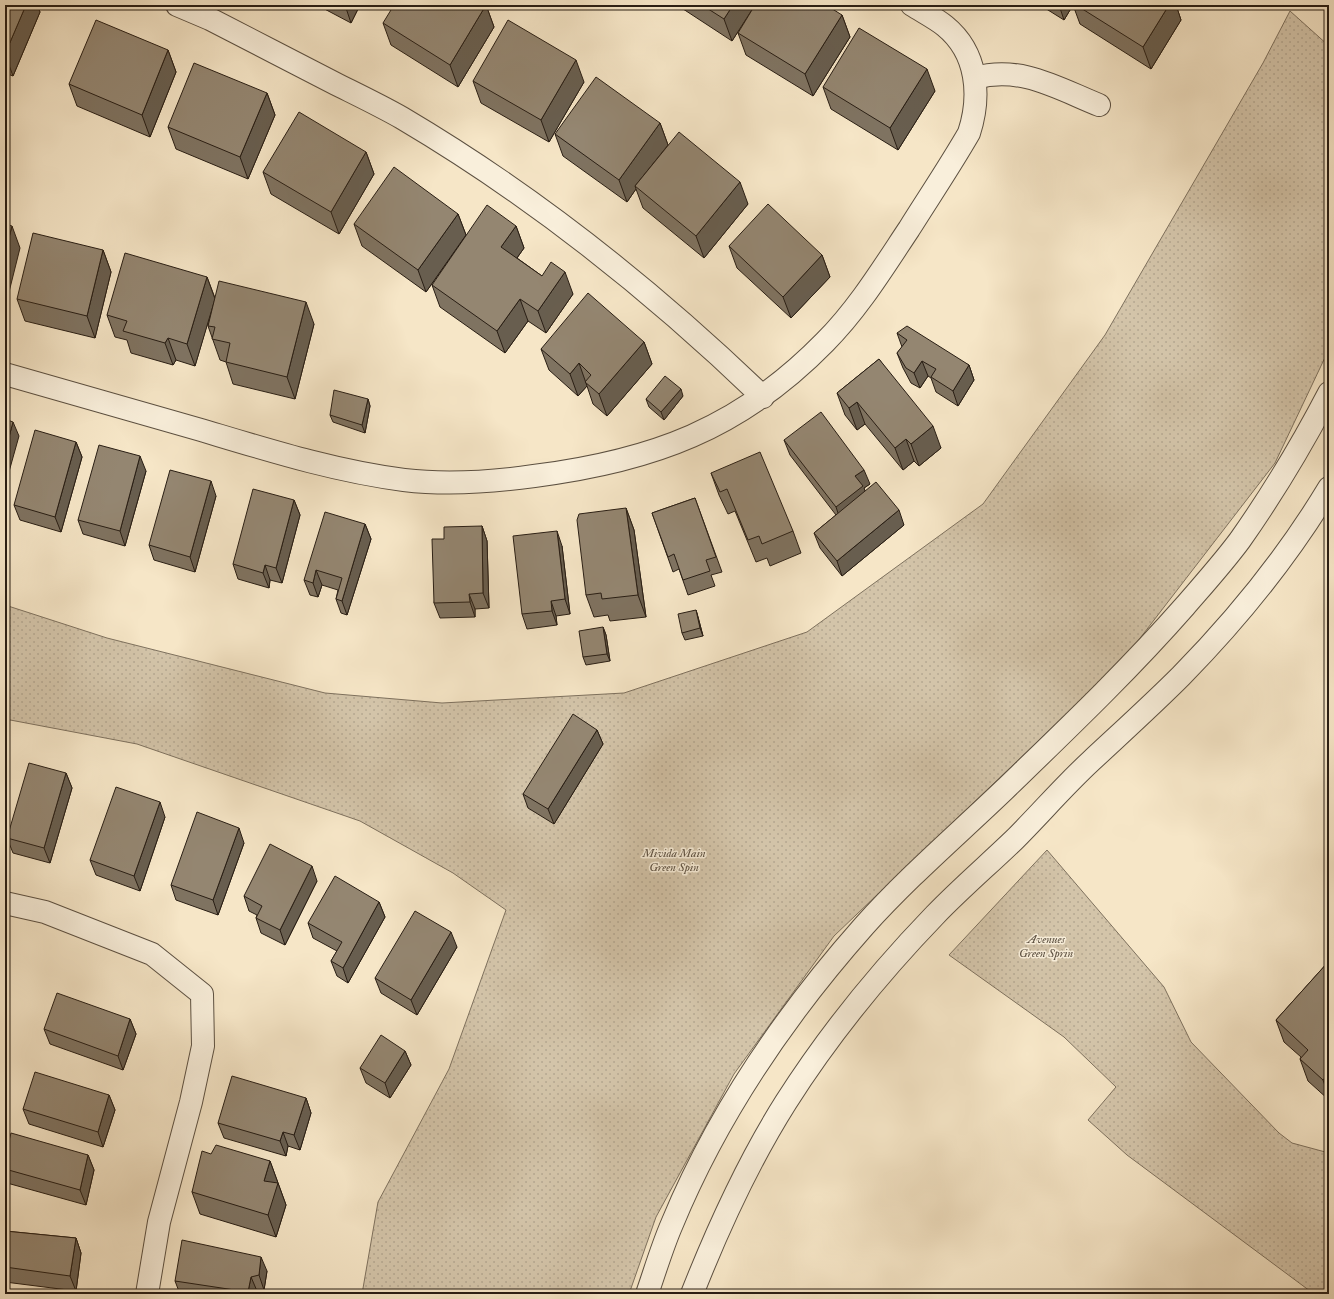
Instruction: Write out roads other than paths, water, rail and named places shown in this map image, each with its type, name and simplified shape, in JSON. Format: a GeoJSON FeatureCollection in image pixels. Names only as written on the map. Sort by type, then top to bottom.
{"type":"FeatureCollection","features":[{"type":"Feature","properties":{"kind":"street"},"geometry":{"type":"LineString","coordinates":[[177,5],[210,19],[401,117],[470,160],[538,206],[615,265],[706,342],[763,396]]}},
{"type":"Feature","properties":{"kind":"street"},"geometry":{"type":"LineString","coordinates":[[5,374],[296,459],[359,473],[407,480],[453,482],[515,479],[568,472],[621,460],[673,445],[692,437],[734,415],[763,396],[796,370],[827,341],[854,309],[880,274],[969,133],[975,115],[977,96],[975,78],[969,59],[959,41],[946,27],[912,5]]}},
{"type":"Feature","properties":{"kind":"street"},"geometry":{"type":"LineString","coordinates":[[975,78],[1000,73],[1024,76],[1099,105]]}},
{"type":"Feature","properties":{"kind":"street"},"geometry":{"type":"LineString","coordinates":[[646,1294],[672,1224],[717,1131],[763,1057],[827,969],[911,878],[1101,695],[1191,599],[1239,541],[1278,482],[1311,427],[1329,392]]}},
{"type":"Feature","properties":{"kind":"street"},"geometry":{"type":"LineString","coordinates":[[692,1294],[712,1246],[766,1136],[804,1075],[852,1011],[892,962],[935,915],[1012,841],[1088,764],[1176,681],[1214,641],[1249,600],[1292,544],[1329,488]]}},
{"type":"Feature","properties":{"kind":"street"},"geometry":{"type":"LineString","coordinates":[[5,903],[45,912],[152,954],[202,994],[203,1046],[192,1102],[159,1222],[147,1294]]}},
{"type":"Feature","properties":{"kind":"park label","name":"Mivida Main Green Spin"},"geometry":{"type":"Point","coordinates":[674,860]}},
{"type":"Feature","properties":{"kind":"park label","name":"Avenues Green Sprin"},"geometry":{"type":"Point","coordinates":[1046,946]}}]}
